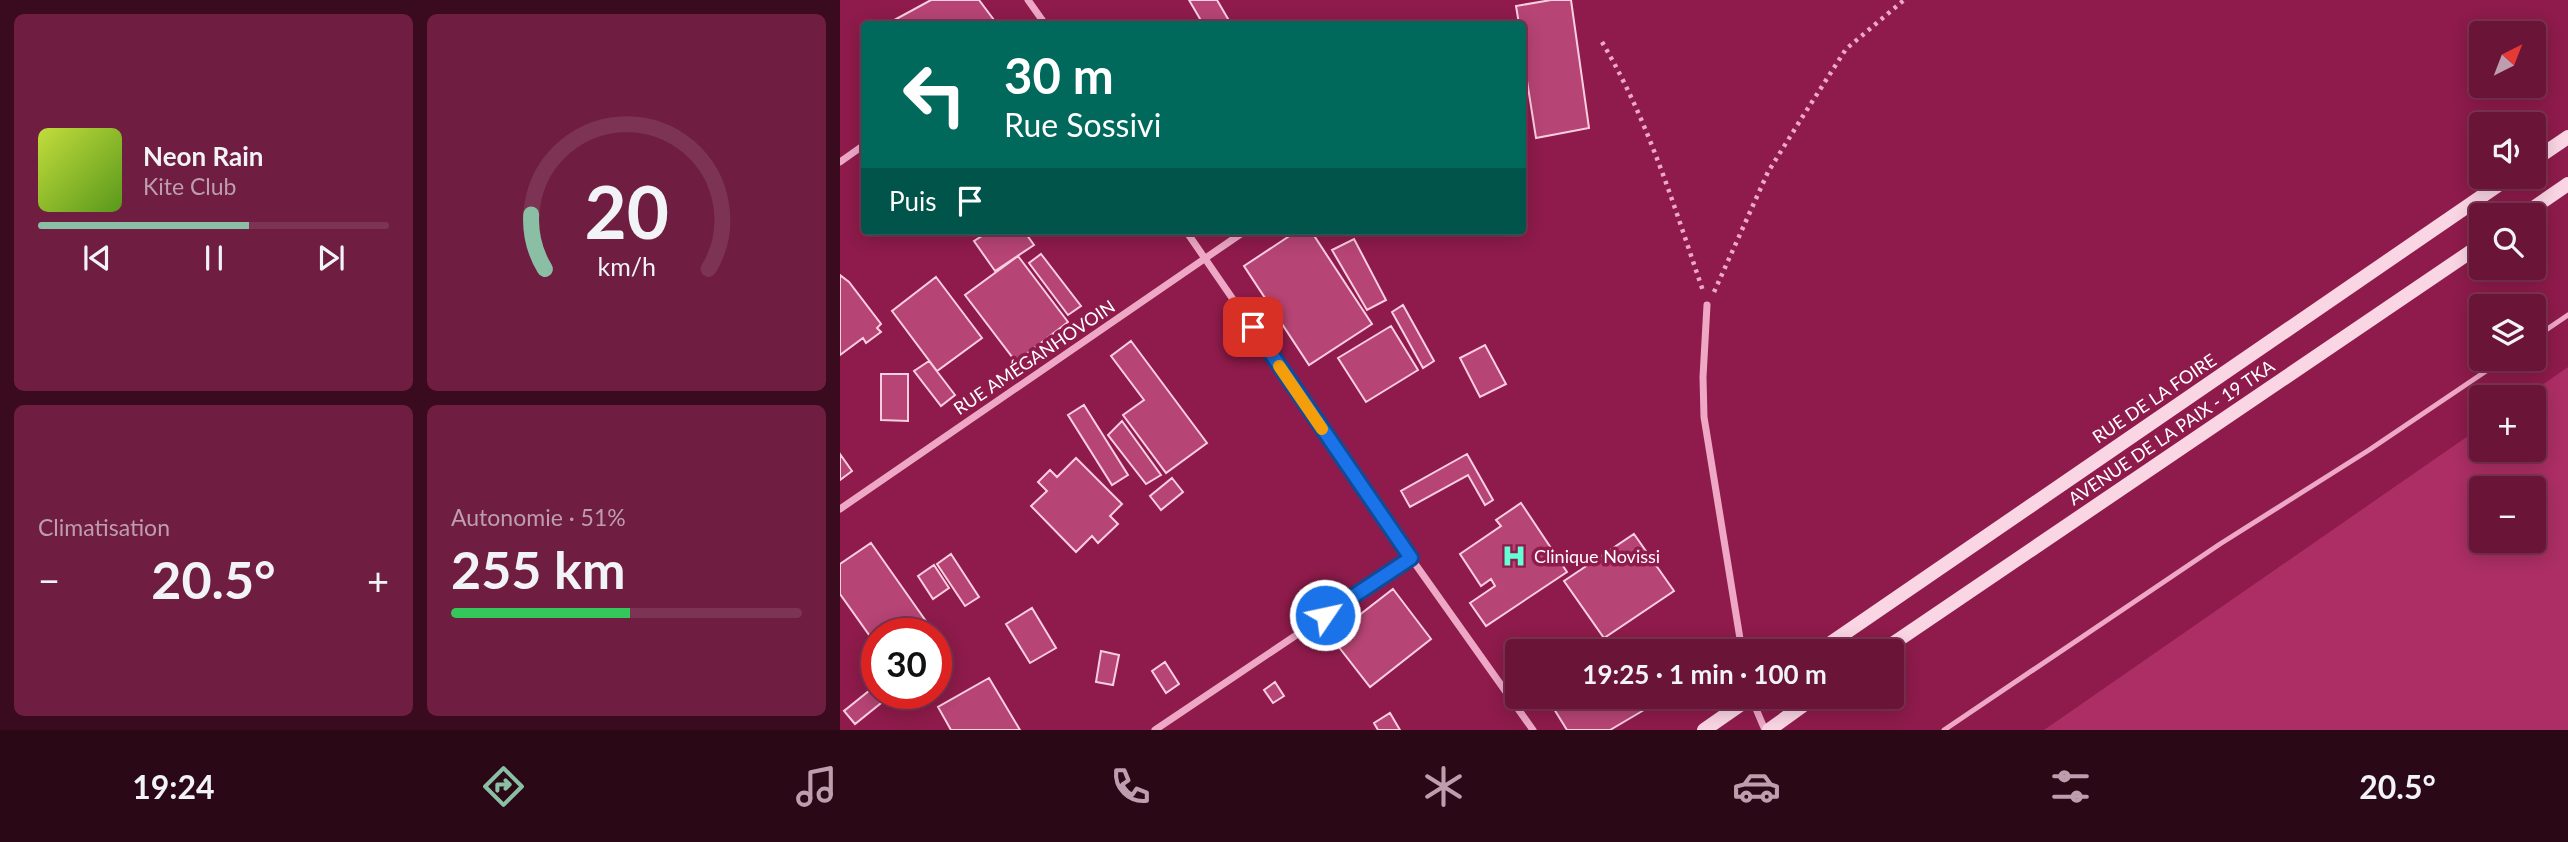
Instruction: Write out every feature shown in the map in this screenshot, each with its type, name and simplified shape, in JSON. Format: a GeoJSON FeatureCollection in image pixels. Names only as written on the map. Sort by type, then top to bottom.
{"type":"FeatureCollection","features":[{"type":"Feature","properties":{"kind":"main road"},"geometry":{"type":"LineString","coordinates":[[2546,152],[2568,137]]}},
{"type":"Feature","properties":{"kind":"main road"},"geometry":{"type":"LineString","coordinates":[[2540,203],[2568,184]]}},
{"type":"Feature","properties":{"kind":"main road","name":"RUE DE LA FOIRE"},"geometry":{"type":"LineString","coordinates":[[1836,639],[2493,189]]}},
{"type":"Feature","properties":{"kind":"main road","name":"AVENUE DE LA PAIX - 19 TKA"},"geometry":{"type":"LineString","coordinates":[[1900,639],[2469,253]]}},
{"type":"Feature","properties":{"kind":"main road"},"geometry":{"type":"LineString","coordinates":[[1704,730],[1734,709]]}},
{"type":"Feature","properties":{"kind":"main road"},"geometry":{"type":"LineString","coordinates":[[1767,730],[1797,709]]}},
{"type":"Feature","properties":{"kind":"street"},"geometry":{"type":"LineString","coordinates":[[1028,0],[1041,21]]}},
{"type":"Feature","properties":{"kind":"street"},"geometry":{"type":"LineString","coordinates":[[840,162],[861,147]]}},
{"type":"Feature","properties":{"kind":"street"},"geometry":{"type":"LineString","coordinates":[[1189,235],[1533,730]]}},
{"type":"Feature","properties":{"kind":"street","name":"RUE AMÉGANHOVOIN"},"geometry":{"type":"LineString","coordinates":[[840,509],[1239,235]]}},
{"type":"Feature","properties":{"kind":"street"},"geometry":{"type":"LineString","coordinates":[[1707,305],[1704,417],[1740,639]]}},
{"type":"Feature","properties":{"kind":"street"},"geometry":{"type":"LineString","coordinates":[[1154,730],[1411,558]]}},
{"type":"Feature","properties":{"kind":"street"},"geometry":{"type":"LineString","coordinates":[[1757,709],[1767,730]]}},
{"type":"Feature","properties":{"kind":"lane"},"geometry":{"type":"LineString","coordinates":[[2546,330],[2568,315]]}},
{"type":"Feature","properties":{"kind":"lane"},"geometry":{"type":"LineString","coordinates":[[1944,730],[2220,544],[2369,450],[2486,371]]}},
{"type":"Feature","properties":{"kind":"path"},"geometry":{"type":"LineString","coordinates":[[1707,305],[1768,172],[1846,49],[1904,0]]}},
{"type":"Feature","properties":{"kind":"path"},"geometry":{"type":"LineString","coordinates":[[1602,42],[1616,66],[1654,150],[1707,305]]}},
{"type":"Feature","properties":{"kind":"shaded area"},"geometry":{"type":"Polygon","coordinates":[[[2568,367],[2568,730],[2044,730],[2469,435],[2469,462],[2546,462],[2546,385],[2542,385],[2568,367]]]}},
{"type":"Feature","properties":{"kind":"building"},"geometry":{"type":"Polygon","coordinates":[[[931,0],[979,0],[994,20],[992,21],[892,21],[931,0]]]}},
{"type":"Feature","properties":{"kind":"building"},"geometry":{"type":"Polygon","coordinates":[[[1189,0],[1217,0],[1229,21],[1201,21],[1189,0]]]}},
{"type":"Feature","properties":{"kind":"building"},"geometry":{"type":"Polygon","coordinates":[[[1551,0],[1571,0],[1589,128],[1536,138],[1526,74],[1526,21],[1518,21],[1516,6],[1551,0]]]}},
{"type":"Feature","properties":{"kind":"building"},"geometry":{"type":"Polygon","coordinates":[[[984,235],[1027,235],[1034,245],[995,271],[974,241],[984,235]]]}},
{"type":"Feature","properties":{"kind":"building"},"geometry":{"type":"Polygon","coordinates":[[[1291,235],[1314,235],[1372,324],[1309,365],[1244,266],[1291,235]]]}},
{"type":"Feature","properties":{"kind":"building"},"geometry":{"type":"Polygon","coordinates":[[[1354,239],[1386,300],[1367,310],[1332,250],[1354,239]]]}},
{"type":"Feature","properties":{"kind":"building"},"geometry":{"type":"Polygon","coordinates":[[[1041,254],[1081,306],[1068,315],[1029,263],[1041,254]]]}},
{"type":"Feature","properties":{"kind":"building"},"geometry":{"type":"Polygon","coordinates":[[[1018,256],[1068,322],[1016,362],[965,295],[1018,256]]]}},
{"type":"Feature","properties":{"kind":"building"},"geometry":{"type":"Polygon","coordinates":[[[840,275],[849,282],[881,324],[877,328],[881,332],[866,343],[863,338],[840,355],[840,275]]]}},
{"type":"Feature","properties":{"kind":"building"},"geometry":{"type":"Polygon","coordinates":[[[936,277],[982,338],[937,371],[892,311],[936,277]]]}},
{"type":"Feature","properties":{"kind":"building"},"geometry":{"type":"Polygon","coordinates":[[[1403,305],[1434,361],[1423,368],[1392,312],[1403,305]]]}},
{"type":"Feature","properties":{"kind":"building"},"geometry":{"type":"Polygon","coordinates":[[[1391,326],[1418,370],[1366,402],[1338,358],[1391,326]]]}},
{"type":"Feature","properties":{"kind":"building"},"geometry":{"type":"Polygon","coordinates":[[[1131,341],[1207,443],[1166,473],[1123,415],[1144,400],[1111,356],[1131,341]]]}},
{"type":"Feature","properties":{"kind":"building"},"geometry":{"type":"Polygon","coordinates":[[[1485,345],[1506,384],[1480,397],[1460,358],[1485,345]]]}},
{"type":"Feature","properties":{"kind":"building"},"geometry":{"type":"Polygon","coordinates":[[[929,361],[955,395],[941,406],[914,371],[929,361]]]}},
{"type":"Feature","properties":{"kind":"building"},"geometry":{"type":"Polygon","coordinates":[[[881,374],[908,374],[908,421],[881,420],[881,374]]]}},
{"type":"Feature","properties":{"kind":"building"},"geometry":{"type":"Polygon","coordinates":[[[1084,405],[1128,475],[1112,485],[1068,415],[1084,405]]]}},
{"type":"Feature","properties":{"kind":"building"},"geometry":{"type":"Polygon","coordinates":[[[1122,421],[1161,475],[1146,484],[1108,435],[1122,421]]]}},
{"type":"Feature","properties":{"kind":"building"},"geometry":{"type":"Polygon","coordinates":[[[840,454],[852,471],[840,480],[840,454]]]}},
{"type":"Feature","properties":{"kind":"building"},"geometry":{"type":"Polygon","coordinates":[[[1467,454],[1493,500],[1485,505],[1468,475],[1410,507],[1401,491],[1467,454]]]}},
{"type":"Feature","properties":{"kind":"building"},"geometry":{"type":"Polygon","coordinates":[[[1076,458],[1122,504],[1110,516],[1118,524],[1098,543],[1092,536],[1076,552],[1031,506],[1047,491],[1038,482],[1050,470],[1057,477],[1076,458]]]}},
{"type":"Feature","properties":{"kind":"building"},"geometry":{"type":"Polygon","coordinates":[[[1172,478],[1183,492],[1161,510],[1150,496],[1172,478]]]}},
{"type":"Feature","properties":{"kind":"building"},"geometry":{"type":"Polygon","coordinates":[[[1521,503],[1567,572],[1486,626],[1470,603],[1495,586],[1491,579],[1481,586],[1460,554],[1501,526],[1496,520],[1521,503]]]}},
{"type":"Feature","properties":{"kind":"building"},"geometry":{"type":"Polygon","coordinates":[[[1634,534],[1674,591],[1604,638],[1564,581],[1634,534]]]}},
{"type":"Feature","properties":{"kind":"building"},"geometry":{"type":"Polygon","coordinates":[[[871,543],[924,618],[861,618],[861,624],[840,594],[840,564],[871,543]]]}},
{"type":"Feature","properties":{"kind":"building"},"geometry":{"type":"Polygon","coordinates":[[[951,554],[979,597],[965,606],[937,564],[951,554]]]}},
{"type":"Feature","properties":{"kind":"building"},"geometry":{"type":"Polygon","coordinates":[[[934,565],[949,588],[933,599],[918,576],[934,565]]]}},
{"type":"Feature","properties":{"kind":"building"},"geometry":{"type":"Polygon","coordinates":[[[1393,589],[1431,639],[1370,687],[1331,637],[1393,589]]]}},
{"type":"Feature","properties":{"kind":"building"},"geometry":{"type":"Polygon","coordinates":[[[1032,608],[1056,648],[1030,663],[1006,624],[1032,608]]]}},
{"type":"Feature","properties":{"kind":"building"},"geometry":{"type":"Polygon","coordinates":[[[1101,651],[1119,655],[1113,685],[1096,682],[1101,651]]]}},
{"type":"Feature","properties":{"kind":"building"},"geometry":{"type":"Polygon","coordinates":[[[1165,662],[1179,684],[1166,693],[1152,671],[1165,662]]]}},
{"type":"Feature","properties":{"kind":"building"},"geometry":{"type":"Polygon","coordinates":[[[989,678],[1020,730],[951,730],[939,709],[952,709],[952,699],[989,678]]]}},
{"type":"Feature","properties":{"kind":"building"},"geometry":{"type":"Polygon","coordinates":[[[1275,682],[1284,696],[1273,703],[1264,690],[1275,682]]]}},
{"type":"Feature","properties":{"kind":"building"},"geometry":{"type":"Polygon","coordinates":[[[861,697],[861,709],[874,709],[855,724],[844,711],[861,697]]]}},
{"type":"Feature","properties":{"kind":"building"},"geometry":{"type":"Polygon","coordinates":[[[1554,709],[1644,710],[1610,730],[1567,730],[1554,709]]]}},
{"type":"Feature","properties":{"kind":"building"},"geometry":{"type":"Polygon","coordinates":[[[1390,713],[1400,730],[1378,730],[1374,723],[1390,713]]]}},
{"type":"Feature","properties":{"kind":"slow traffic"},"geometry":{"type":"LineString","coordinates":[[1279,366],[1322,429]]}},
{"type":"Feature","properties":{"kind":"place","name":"Clinique Novissi"},"geometry":{"type":"Point","coordinates":[1514,556]}},
{"type":"Feature","properties":{"kind":"route"},"geometry":{"type":"LineString","coordinates":[[1253,327],[1411,558],[1325,615]]}}]}
